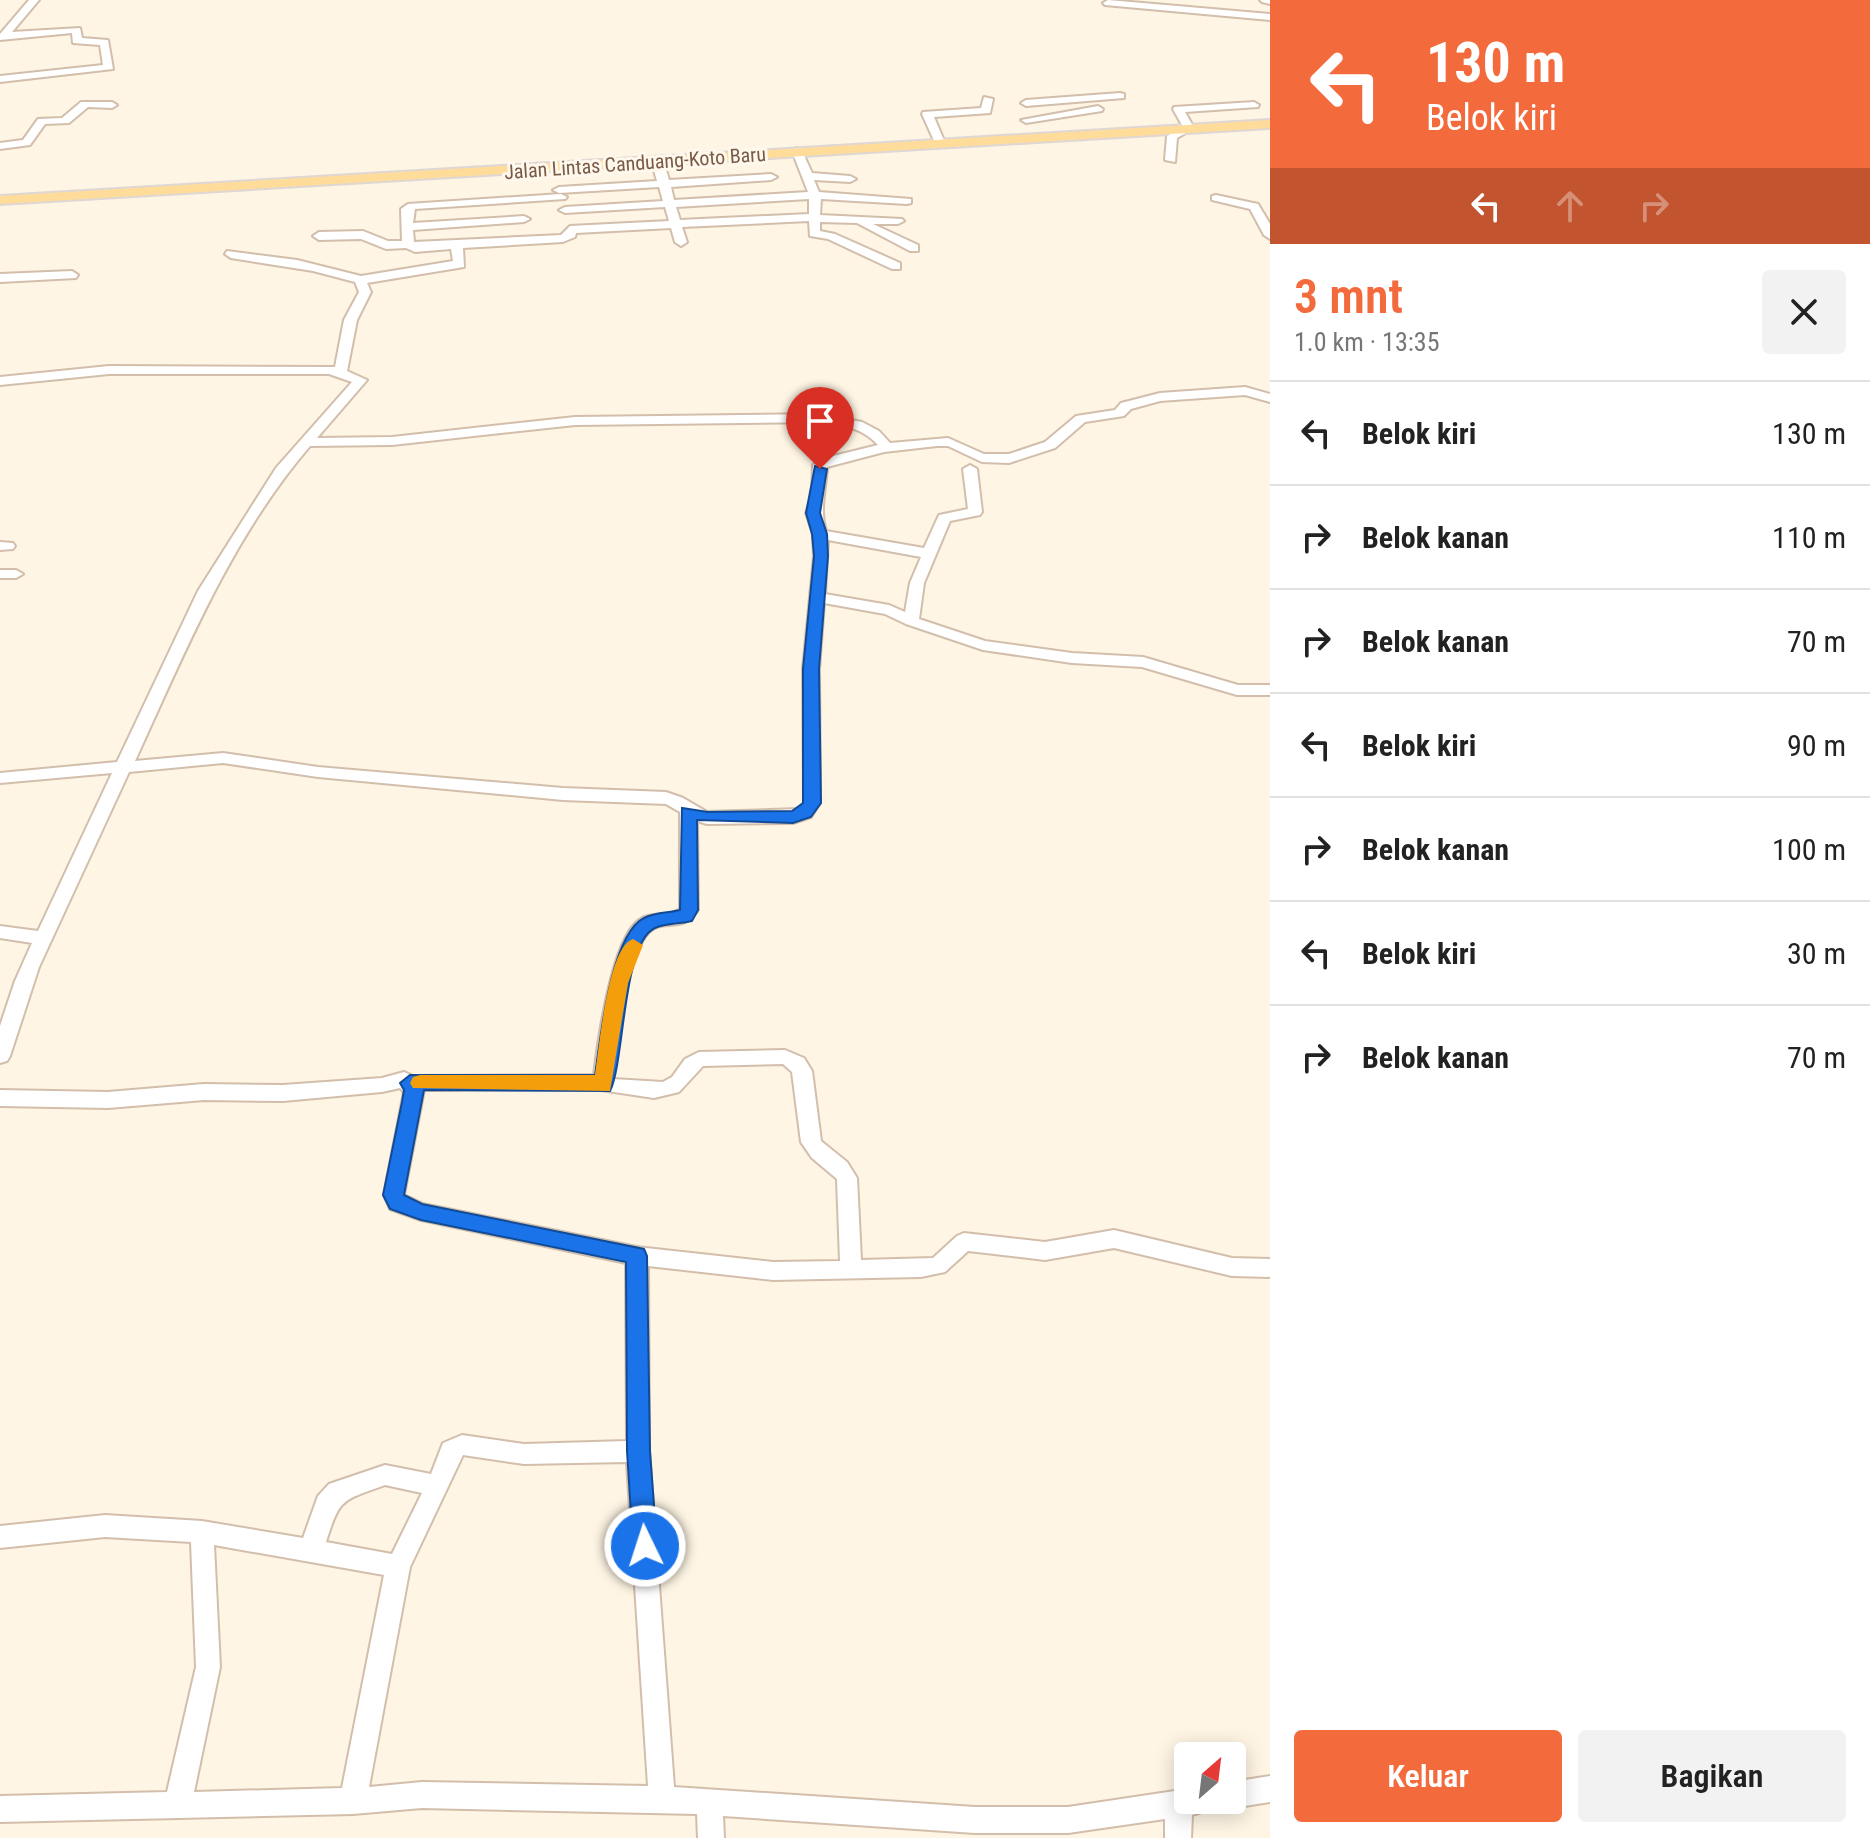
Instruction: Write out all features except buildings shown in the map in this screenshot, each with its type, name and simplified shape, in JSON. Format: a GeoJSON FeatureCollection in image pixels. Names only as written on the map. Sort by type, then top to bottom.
{"type":"FeatureCollection","features":[{"type":"Feature","properties":{"kind":"main road","name":"Jalan Lintas Canduang-Koto Baru"},"geometry":{"type":"LineString","coordinates":[[0,200],[1270,124]]}},
{"type":"Feature","properties":{"kind":"street"},"geometry":{"type":"LineString","coordinates":[[2,38],[34,0]]}},
{"type":"Feature","properties":{"kind":"street"},"geometry":{"type":"LineString","coordinates":[[1108,3],[1270,17]]}},
{"type":"Feature","properties":{"kind":"street"},"geometry":{"type":"LineString","coordinates":[[0,79],[109,67],[104,42],[77,41],[77,30],[2,38]]}},
{"type":"Feature","properties":{"kind":"street"},"geometry":{"type":"LineString","coordinates":[[1026,138],[1026,98],[1120,96]]}},
{"type":"Feature","properties":{"kind":"street"},"geometry":{"type":"LineString","coordinates":[[940,143],[927,114],[986,111],[988,99]]}},
{"type":"Feature","properties":{"kind":"street"},"geometry":{"type":"LineString","coordinates":[[0,146],[26,143],[42,121],[65,121],[85,104],[112,105]]}},
{"type":"Feature","properties":{"kind":"street"},"geometry":{"type":"LineString","coordinates":[[1171,160],[1172,136],[1188,128],[1178,109],[1254,105]]}},
{"type":"Feature","properties":{"kind":"street"},"geometry":{"type":"LineString","coordinates":[[1026,120],[1098,109]]}},
{"type":"Feature","properties":{"kind":"street"},"geometry":{"type":"LineString","coordinates":[[797,151],[815,195],[817,216],[814,234],[831,236],[896,266]]}},
{"type":"Feature","properties":{"kind":"street"},"geometry":{"type":"LineString","coordinates":[[757,154],[781,197]]}},
{"type":"Feature","properties":{"kind":"street"},"geometry":{"type":"LineString","coordinates":[[658,163],[681,242]]}},
{"type":"Feature","properties":{"kind":"street"},"geometry":{"type":"LineString","coordinates":[[319,236],[363,235],[382,244],[408,244],[415,248],[567,238],[571,235],[555,169]]}},
{"type":"Feature","properties":{"kind":"street"},"geometry":{"type":"LineString","coordinates":[[807,176],[850,179]]}},
{"type":"Feature","properties":{"kind":"street"},"geometry":{"type":"LineString","coordinates":[[408,244],[407,209],[412,206],[519,200],[560,193],[771,177]]}},
{"type":"Feature","properties":{"kind":"street"},"geometry":{"type":"LineString","coordinates":[[565,210],[815,195],[907,201]]}},
{"type":"Feature","properties":{"kind":"street"},"geometry":{"type":"LineString","coordinates":[[1216,198],[1270,207]]}},
{"type":"Feature","properties":{"kind":"street"},"geometry":{"type":"LineString","coordinates":[[752,199],[756,218]]}},
{"type":"Feature","properties":{"kind":"street"},"geometry":{"type":"LineString","coordinates":[[519,200],[530,240]]}},
{"type":"Feature","properties":{"kind":"street"},"geometry":{"type":"LineString","coordinates":[[1254,206],[1270,235]]}},
{"type":"Feature","properties":{"kind":"street"},"geometry":{"type":"LineString","coordinates":[[570,230],[817,216],[898,221]]}},
{"type":"Feature","properties":{"kind":"street"},"geometry":{"type":"LineString","coordinates":[[854,218],[914,248]]}},
{"type":"Feature","properties":{"kind":"street"},"geometry":{"type":"LineString","coordinates":[[408,227],[524,219]]}},
{"type":"Feature","properties":{"kind":"street"},"geometry":{"type":"LineString","coordinates":[[631,226],[636,243]]}},
{"type":"Feature","properties":{"kind":"street"},"geometry":{"type":"LineString","coordinates":[[231,254],[267,262],[295,263],[360,280],[460,264],[456,245]]}},
{"type":"Feature","properties":{"kind":"street"},"geometry":{"type":"LineString","coordinates":[[0,278],[72,275]]}},
{"type":"Feature","properties":{"kind":"street"},"geometry":{"type":"LineString","coordinates":[[341,371],[346,334],[365,292],[360,280]]}},
{"type":"Feature","properties":{"kind":"street"},"geometry":{"type":"LineString","coordinates":[[0,381],[109,370],[341,371],[360,380],[281,471],[205,591],[44,938],[28,965],[14,1001],[0,1056]]}},
{"type":"Feature","properties":{"kind":"street"},"geometry":{"type":"LineString","coordinates":[[0,778],[223,758],[363,776],[563,794],[666,798],[677,800],[688,812],[707,818],[793,817],[805,813],[812,803],[811,669],[820,534],[813,513],[819,494],[820,465],[886,447],[945,441],[982,458],[1005,459],[1044,448],[1074,431],[1081,419],[1119,413],[1133,403],[1160,397],[1245,391],[1270,398]]}},
{"type":"Feature","properties":{"kind":"street"},"geometry":{"type":"LineString","coordinates":[[309,442],[392,441],[575,421],[819,418],[855,424],[884,441],[886,447]]}},
{"type":"Feature","properties":{"kind":"street"},"geometry":{"type":"LineString","coordinates":[[911,621],[917,583],[944,518],[975,512],[970,469]]}},
{"type":"Feature","properties":{"kind":"street"},"geometry":{"type":"LineString","coordinates":[[820,534],[931,554]]}},
{"type":"Feature","properties":{"kind":"street"},"geometry":{"type":"LineString","coordinates":[[817,597],[875,607],[983,645],[1072,658],[1143,662],[1237,690],[1270,690]]}},
{"type":"Feature","properties":{"kind":"street"},"geometry":{"type":"LineString","coordinates":[[603,1085],[619,983],[639,931],[650,922],[686,916],[689,910],[688,812]]}},
{"type":"Feature","properties":{"kind":"street"},"geometry":{"type":"LineString","coordinates":[[0,932],[44,938]]}},
{"type":"Feature","properties":{"kind":"street"},"geometry":{"type":"LineString","coordinates":[[410,1083],[595,1082],[660,1091],[678,1083],[689,1065],[699,1059],[785,1057],[797,1063],[802,1071],[811,1142],[815,1150],[845,1172],[847,1178],[851,1269]]}},
{"type":"Feature","properties":{"kind":"street"},"geometry":{"type":"LineString","coordinates":[[0,1098],[108,1100],[204,1092],[283,1093],[382,1085],[404,1079],[414,1090],[394,1195],[397,1203],[421,1212],[637,1256],[773,1271],[812,1273],[938,1266],[964,1242],[1045,1251],[1114,1239],[1232,1267],[1270,1268]]}},
{"type":"Feature","properties":{"kind":"street"},"geometry":{"type":"LineString","coordinates":[[637,1256],[638,1451],[662,1799]]}},
{"type":"Feature","properties":{"kind":"street"},"geometry":{"type":"LineString","coordinates":[[353,1801],[398,1566],[455,1445],[524,1454],[638,1451]]}},
{"type":"Feature","properties":{"kind":"street"},"geometry":{"type":"LineString","coordinates":[[311,1551],[326,1504],[337,1492],[385,1475],[438,1486]]}},
{"type":"Feature","properties":{"kind":"street"},"geometry":{"type":"LineString","coordinates":[[0,1537],[105,1526],[202,1532],[398,1566]]}},
{"type":"Feature","properties":{"kind":"street"},"geometry":{"type":"LineString","coordinates":[[178,1803],[208,1667],[202,1532]]}},
{"type":"Feature","properties":{"kind":"street"},"geometry":{"type":"LineString","coordinates":[[1246,1793],[1270,1789]]}},
{"type":"Feature","properties":{"kind":"street"},"geometry":{"type":"LineString","coordinates":[[0,1809],[353,1801],[422,1795],[662,1799],[975,1820],[1068,1820],[1174,1804]]}},
{"type":"Feature","properties":{"kind":"street"},"geometry":{"type":"LineString","coordinates":[[710,1802],[711,1838]]}},
{"type":"Feature","properties":{"kind":"street"},"geometry":{"type":"LineString","coordinates":[[1178,1838],[1187,1814]]}},
{"type":"Feature","properties":{"kind":"slow traffic"},"geometry":{"type":"LineString","coordinates":[[420,1083],[595,1082],[603,1085],[619,983],[633,945]]}},
{"type":"Feature","properties":{"kind":"route"},"geometry":{"type":"LineString","coordinates":[[645,1546],[638,1451],[637,1256],[421,1212],[397,1203],[394,1195],[414,1090],[410,1083],[595,1082],[603,1085],[619,983],[639,931],[650,922],[679,919],[686,916],[689,910],[688,812],[707,818],[793,817],[805,813],[812,803],[811,669],[821,556],[820,534],[813,513],[819,494],[820,469]]}}]}
